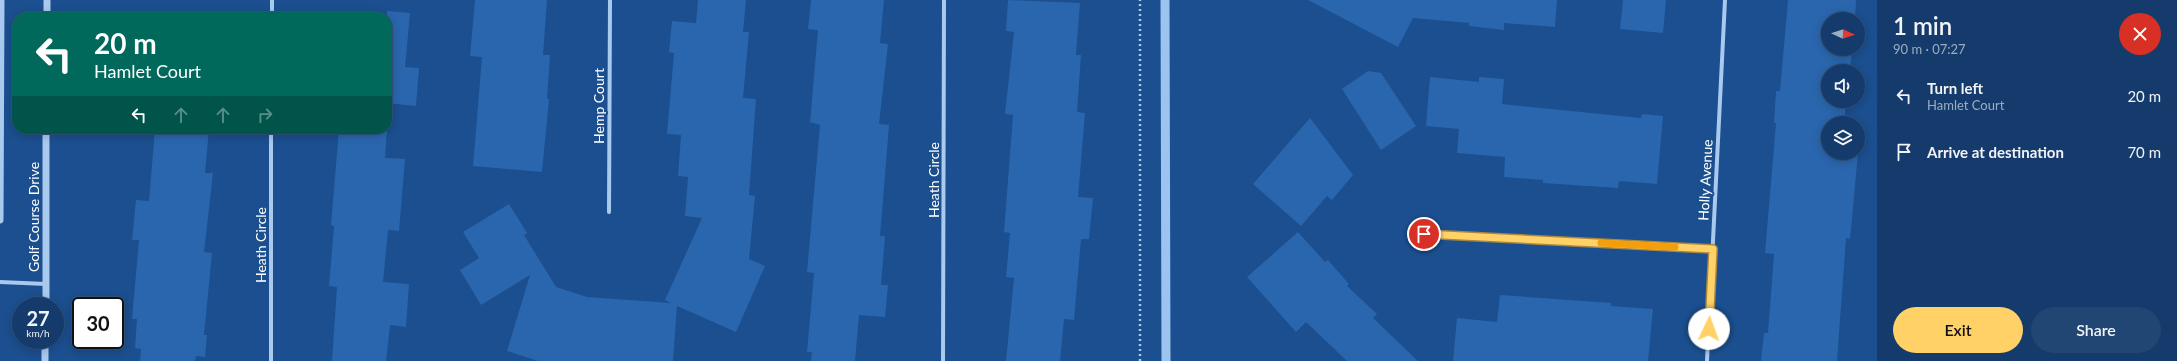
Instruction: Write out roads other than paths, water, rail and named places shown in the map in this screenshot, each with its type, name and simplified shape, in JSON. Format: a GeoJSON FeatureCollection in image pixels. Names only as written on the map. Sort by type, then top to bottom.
{"type":"FeatureCollection","features":[{"type":"Feature","properties":{"kind":"street"},"geometry":{"type":"LineString","coordinates":[[0,220],[1,0]]}},
{"type":"Feature","properties":{"kind":"street"},"geometry":{"type":"LineString","coordinates":[[47,0],[47,12]]}},
{"type":"Feature","properties":{"kind":"street"},"geometry":{"type":"LineString","coordinates":[[272,0],[272,12]]}},
{"type":"Feature","properties":{"kind":"street","name":"Hemp Court"},"geometry":{"type":"LineString","coordinates":[[609,212],[610,0]]}},
{"type":"Feature","properties":{"kind":"street","name":"Heath Circle"},"geometry":{"type":"LineString","coordinates":[[943,361],[944,0]]}},
{"type":"Feature","properties":{"kind":"street","name":"Holly Avenue"},"geometry":{"type":"LineString","coordinates":[[1707,361],[1725,0]]}},
{"type":"Feature","properties":{"kind":"street","name":"Golf Course Drive"},"geometry":{"type":"LineString","coordinates":[[46,134],[46,297]]}},
{"type":"Feature","properties":{"kind":"street","name":"Heath Circle"},"geometry":{"type":"LineString","coordinates":[[271,134],[271,361]]}},
{"type":"Feature","properties":{"kind":"street"},"geometry":{"type":"LineString","coordinates":[[1424,234],[1713,249]]}},
{"type":"Feature","properties":{"kind":"street"},"geometry":{"type":"LineString","coordinates":[[0,282],[46,284]]}},
{"type":"Feature","properties":{"kind":"street"},"geometry":{"type":"LineString","coordinates":[[45,349],[45,361]]}},
{"type":"Feature","properties":{"kind":"waterway"},"geometry":{"type":"LineString","coordinates":[[1165,0],[1166,361]]}}]}
